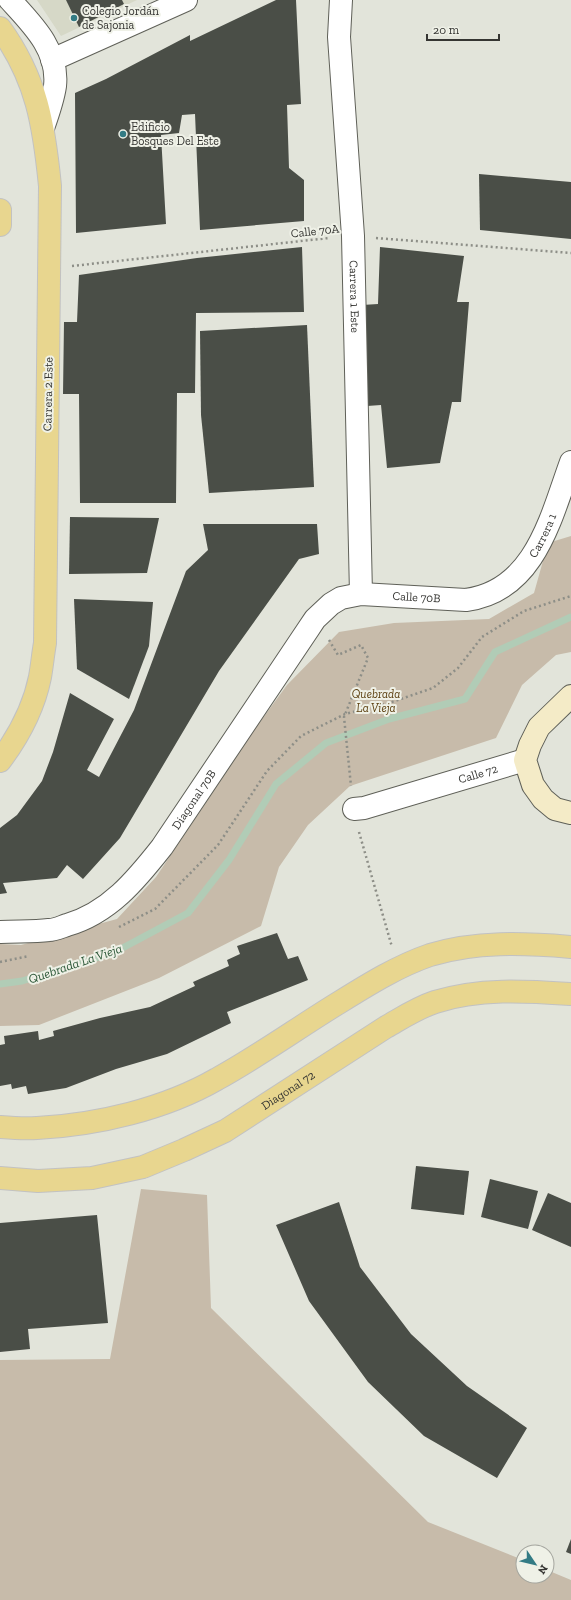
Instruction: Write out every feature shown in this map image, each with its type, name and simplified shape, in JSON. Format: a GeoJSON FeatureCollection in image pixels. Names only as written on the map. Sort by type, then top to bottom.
{"type":"FeatureCollection","features":[{"type":"Feature","properties":{"kind":"main road","name":"Carrera 2 Este"},"geometry":{"type":"LineString","coordinates":[[0,28],[12,45],[32,85],[44,128],[50,186],[45,643],[40,678],[29,710],[18,734],[0,761]]}},
{"type":"Feature","properties":{"kind":"main road"},"geometry":{"type":"LineString","coordinates":[[0,210],[0,225]]}},
{"type":"Feature","properties":{"kind":"main road"},"geometry":{"type":"LineString","coordinates":[[0,1127],[36,1128],[76,1124],[117,1117],[186,1094],[217,1079],[360,989],[398,968],[431,955],[465,948],[496,944],[535,944],[571,947]]}},
{"type":"Feature","properties":{"kind":"main road","name":"Diagonal 72"},"geometry":{"type":"LineString","coordinates":[[0,1178],[38,1181],[92,1178],[143,1167],[226,1131],[386,1026],[410,1013],[434,1003],[457,996],[482,992],[527,991],[571,994]]}},
{"type":"Feature","properties":{"kind":"street"},"geometry":{"type":"LineString","coordinates":[[10,0],[33,25],[44,41],[52,60],[55,84],[53,97],[44,128]]}},
{"type":"Feature","properties":{"kind":"street"},"geometry":{"type":"LineString","coordinates":[[52,60],[186,0]]}},
{"type":"Feature","properties":{"kind":"street","name":"Carrera 1 Este"},"geometry":{"type":"LineString","coordinates":[[341,0],[340,37],[353,236],[351,596]]}},
{"type":"Feature","properties":{"kind":"street","name":"Carrera 1"},"geometry":{"type":"LineString","coordinates":[[492,594],[505,586],[522,570],[536,552],[549,524],[571,462]]}},
{"type":"Feature","properties":{"kind":"street","name":"Calle 70B"},"geometry":{"type":"LineString","coordinates":[[351,596],[466,600],[481,598],[492,594]]}},
{"type":"Feature","properties":{"kind":"street","name":"Diagonal 70B"},"geometry":{"type":"LineString","coordinates":[[0,932],[50,930],[78,922],[98,912],[118,898],[162,847],[309,628],[331,604],[351,596]]}},
{"type":"Feature","properties":{"kind":"street"},"geometry":{"type":"LineString","coordinates":[[571,696],[539,727],[530,745],[525,760],[533,785],[543,799],[555,809],[571,812]]}},
{"type":"Feature","properties":{"kind":"street","name":"Calle 72"},"geometry":{"type":"LineString","coordinates":[[359,808],[525,760]]}},
{"type":"Feature","properties":{"kind":"path","name":"Calle 70A"},"geometry":{"type":"LineString","coordinates":[[70,266],[353,236],[571,254]]}},
{"type":"Feature","properties":{"kind":"path"},"geometry":{"type":"LineString","coordinates":[[113,930],[155,909],[174,888],[218,846],[267,771],[301,736],[344,715],[389,703],[433,688],[458,668],[482,637],[524,611],[571,596]]}},
{"type":"Feature","properties":{"kind":"path"},"geometry":{"type":"LineString","coordinates":[[309,628],[329,639],[338,655],[361,645],[368,658],[344,715],[347,752],[359,808],[367,817],[356,821],[392,947]]}},
{"type":"Feature","properties":{"kind":"path"},"geometry":{"type":"LineString","coordinates":[[0,962],[33,955]]}},
{"type":"Feature","properties":{"kind":"shaded area","name":"Colegio Jordán de Sajonia"},"geometry":{"type":"Polygon","coordinates":[[[37,0],[137,0],[61,36],[37,0]]]}},
{"type":"Feature","properties":{"kind":"green space","name":"Quebrada La Vieja"},"geometry":{"type":"Polygon","coordinates":[[[571,536],[571,652],[556,655],[522,685],[496,738],[350,786],[308,825],[279,867],[261,926],[159,978],[39,1025],[0,1026],[0,944],[21,945],[117,919],[156,877],[257,726],[287,685],[339,632],[394,623],[489,619],[534,593],[548,543],[571,536]]]}},
{"type":"Feature","properties":{"kind":"green space"},"geometry":{"type":"Polygon","coordinates":[[[141,1189],[207,1195],[211,1308],[428,1522],[515,1557],[515,1584],[555,1584],[555,1573],[571,1580],[571,1600],[0,1600],[0,1360],[110,1359],[141,1189]]]}},
{"type":"Feature","properties":{"kind":"building"},"geometry":{"type":"Polygon","coordinates":[[[66,0],[122,0],[124,4],[79,27],[66,0]]]}},
{"type":"Feature","properties":{"kind":"building"},"geometry":{"type":"Polygon","coordinates":[[[276,0],[296,0],[301,104],[287,105],[289,168],[304,180],[304,221],[200,230],[195,114],[182,115],[179,133],[161,135],[166,224],[76,233],[75,93],[106,79],[190,35],[190,41],[276,0]]]}},
{"type":"Feature","properties":{"kind":"building"},"geometry":{"type":"Polygon","coordinates":[[[479,174],[571,182],[571,239],[480,230],[479,174]]]}},
{"type":"Feature","properties":{"kind":"building"},"geometry":{"type":"Polygon","coordinates":[[[302,247],[304,312],[196,313],[195,393],[177,393],[176,503],[80,503],[79,394],[63,394],[64,322],[77,322],[79,275],[197,258],[302,247]]]}},
{"type":"Feature","properties":{"kind":"building"},"geometry":{"type":"Polygon","coordinates":[[[380,247],[464,256],[457,302],[469,302],[461,402],[452,402],[440,463],[387,468],[381,405],[367,406],[362,305],[378,304],[380,247]]]}},
{"type":"Feature","properties":{"kind":"building"},"geometry":{"type":"Polygon","coordinates":[[[307,325],[314,487],[209,493],[201,415],[200,331],[307,325]]]}},
{"type":"Feature","properties":{"kind":"building"},"geometry":{"type":"Polygon","coordinates":[[[70,517],[159,518],[147,573],[69,574],[70,517]]]}},
{"type":"Feature","properties":{"kind":"building"},"geometry":{"type":"Polygon","coordinates":[[[203,524],[317,524],[319,554],[299,559],[219,671],[120,838],[83,879],[67,865],[57,878],[3,883],[7,893],[0,894],[0,828],[17,815],[42,781],[53,752],[70,693],[114,719],[87,770],[99,777],[134,710],[186,571],[208,550],[203,524]]]}},
{"type":"Feature","properties":{"kind":"building"},"geometry":{"type":"Polygon","coordinates":[[[74,599],[153,602],[149,646],[129,699],[77,669],[74,599]]]}},
{"type":"Feature","properties":{"kind":"building"},"geometry":{"type":"Polygon","coordinates":[[[277,933],[288,959],[298,956],[308,980],[227,1012],[231,1023],[167,1054],[116,1069],[66,1088],[28,1094],[26,1086],[12,1089],[11,1084],[0,1086],[0,1045],[5,1044],[4,1036],[38,1031],[39,1040],[54,1036],[53,1031],[100,1018],[150,1007],[195,986],[193,982],[229,966],[227,960],[240,954],[237,946],[277,933]]]}},
{"type":"Feature","properties":{"kind":"building"},"geometry":{"type":"Polygon","coordinates":[[[416,1166],[469,1171],[464,1215],[411,1209],[416,1166]]]}},
{"type":"Feature","properties":{"kind":"building"},"geometry":{"type":"Polygon","coordinates":[[[490,1179],[538,1191],[528,1229],[481,1217],[490,1179]]]}},
{"type":"Feature","properties":{"kind":"building"},"geometry":{"type":"Polygon","coordinates":[[[548,1193],[571,1203],[571,1247],[532,1230],[548,1193]]]}},
{"type":"Feature","properties":{"kind":"building"},"geometry":{"type":"Polygon","coordinates":[[[339,1202],[360,1267],[411,1334],[467,1386],[527,1428],[497,1478],[424,1436],[368,1382],[309,1301],[276,1225],[339,1202]]]}},
{"type":"Feature","properties":{"kind":"building"},"geometry":{"type":"Polygon","coordinates":[[[97,1215],[108,1323],[28,1329],[30,1349],[0,1352],[0,1223],[97,1215]]]}},
{"type":"Feature","properties":{"kind":"building"},"geometry":{"type":"Polygon","coordinates":[[[571,1539],[571,1554],[566,1552],[571,1539]]]}},
{"type":"Feature","properties":{"kind":"waterway","name":"Quebrada La Vieja"},"geometry":{"type":"LineString","coordinates":[[0,984],[22,981],[115,952],[188,913],[229,860],[276,784],[326,743],[389,719],[465,699],[495,652],[571,617]]}},
{"type":"Feature","properties":{"kind":"place","name":"Colegio Jordán de Sajonia"},"geometry":{"type":"Point","coordinates":[74,18]}},
{"type":"Feature","properties":{"kind":"place","name":"Edificio Bosques Del Este"},"geometry":{"type":"Point","coordinates":[123,134]}}]}
